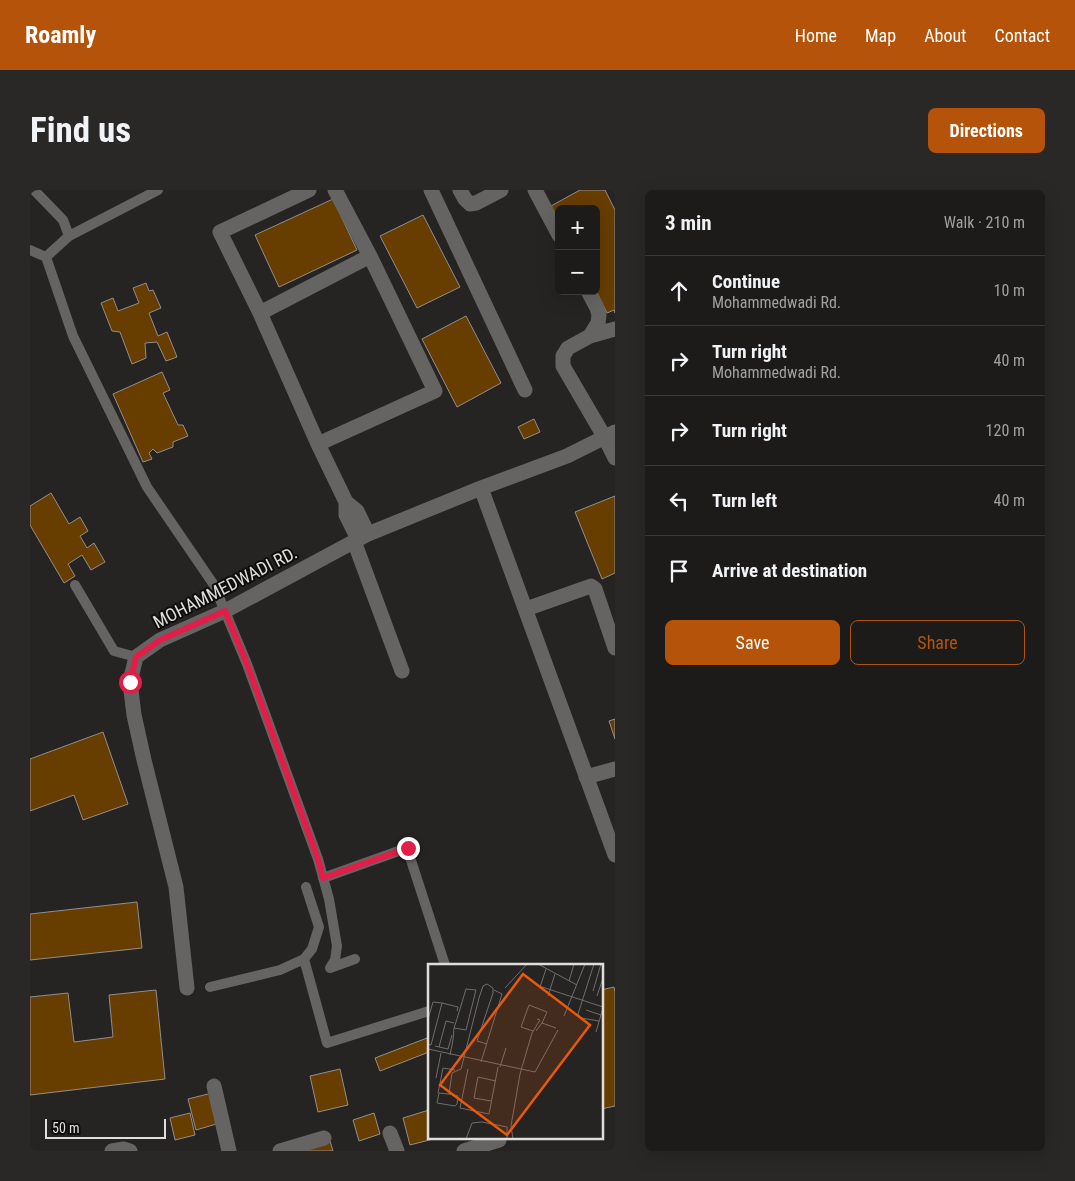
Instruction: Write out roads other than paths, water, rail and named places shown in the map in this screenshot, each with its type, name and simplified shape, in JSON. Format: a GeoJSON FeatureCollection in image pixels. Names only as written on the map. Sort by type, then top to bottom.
{"type":"FeatureCollection","features":[{"type":"Feature","properties":{"kind":"street"},"geometry":{"type":"LineString","coordinates":[[309,190],[220,232],[260,313],[346,502],[357,511],[360,538],[402,672]]}},
{"type":"Feature","properties":{"kind":"street"},"geometry":{"type":"LineString","coordinates":[[318,444],[435,390],[370,256],[335,190]]}},
{"type":"Feature","properties":{"kind":"street"},"geometry":{"type":"LineString","coordinates":[[431,190],[525,390]]}},
{"type":"Feature","properties":{"kind":"street"},"geometry":{"type":"LineString","coordinates":[[460,190],[470,204],[476,203],[501,190]]}},
{"type":"Feature","properties":{"kind":"street"},"geometry":{"type":"LineString","coordinates":[[541,192],[555,225]]}},
{"type":"Feature","properties":{"kind":"street"},"geometry":{"type":"LineString","coordinates":[[260,313],[370,256]]}},
{"type":"Feature","properties":{"kind":"street"},"geometry":{"type":"LineString","coordinates":[[590,295],[599,315],[598,324],[590,336]]}},
{"type":"Feature","properties":{"kind":"street"},"geometry":{"type":"LineString","coordinates":[[615,329],[590,336],[568,348],[563,356],[564,366],[610,435],[615,458]]}},
{"type":"Feature","properties":{"kind":"street","name":"MOHAMMEDWADI RD."},"geometry":{"type":"LineString","coordinates":[[136,657],[160,640],[225,611],[360,538],[481,488],[567,456],[610,435]]}},
{"type":"Feature","properties":{"kind":"street"},"geometry":{"type":"LineString","coordinates":[[481,488],[615,856]]}},
{"type":"Feature","properties":{"kind":"street"},"geometry":{"type":"LineString","coordinates":[[526,609],[591,586],[608,605],[615,648]]}},
{"type":"Feature","properties":{"kind":"street"},"geometry":{"type":"LineString","coordinates":[[136,657],[130,682],[134,715],[176,887],[187,988]]}},
{"type":"Feature","properties":{"kind":"street"},"geometry":{"type":"LineString","coordinates":[[586,777],[615,769]]}},
{"type":"Feature","properties":{"kind":"street"},"geometry":{"type":"LineString","coordinates":[[214,1086],[229,1151]]}},
{"type":"Feature","properties":{"kind":"street"},"geometry":{"type":"LineString","coordinates":[[390,1133],[397,1151]]}},
{"type":"Feature","properties":{"kind":"street"},"geometry":{"type":"LineString","coordinates":[[280,1151],[324,1138]]}},
{"type":"Feature","properties":{"kind":"street"},"geometry":{"type":"LineString","coordinates":[[468,1150],[499,1140]]}},
{"type":"Feature","properties":{"kind":"street"},"geometry":{"type":"LineString","coordinates":[[112,1151],[124,1149],[130,1151]]}},
{"type":"Feature","properties":{"kind":"lane"},"geometry":{"type":"LineString","coordinates":[[34,190],[63,220],[69,236]]}},
{"type":"Feature","properties":{"kind":"lane"},"geometry":{"type":"LineString","coordinates":[[46,257],[69,236],[158,190]]}},
{"type":"Feature","properties":{"kind":"lane"},"geometry":{"type":"LineString","coordinates":[[30,250],[46,257],[72,336],[147,487],[214,585],[247,664],[318,859],[329,899],[338,946],[335,960],[330,968],[355,959]]}},
{"type":"Feature","properties":{"kind":"lane"},"geometry":{"type":"LineString","coordinates":[[75,585],[114,651],[136,657]]}},
{"type":"Feature","properties":{"kind":"lane"},"geometry":{"type":"LineString","coordinates":[[323,878],[408,848],[444,964]]}},
{"type":"Feature","properties":{"kind":"lane"},"geometry":{"type":"LineString","coordinates":[[210,987],[280,970],[304,959],[312,949],[319,927],[306,886]]}},
{"type":"Feature","properties":{"kind":"lane"},"geometry":{"type":"LineString","coordinates":[[304,959],[326,1043],[428,1011]]}}]}
